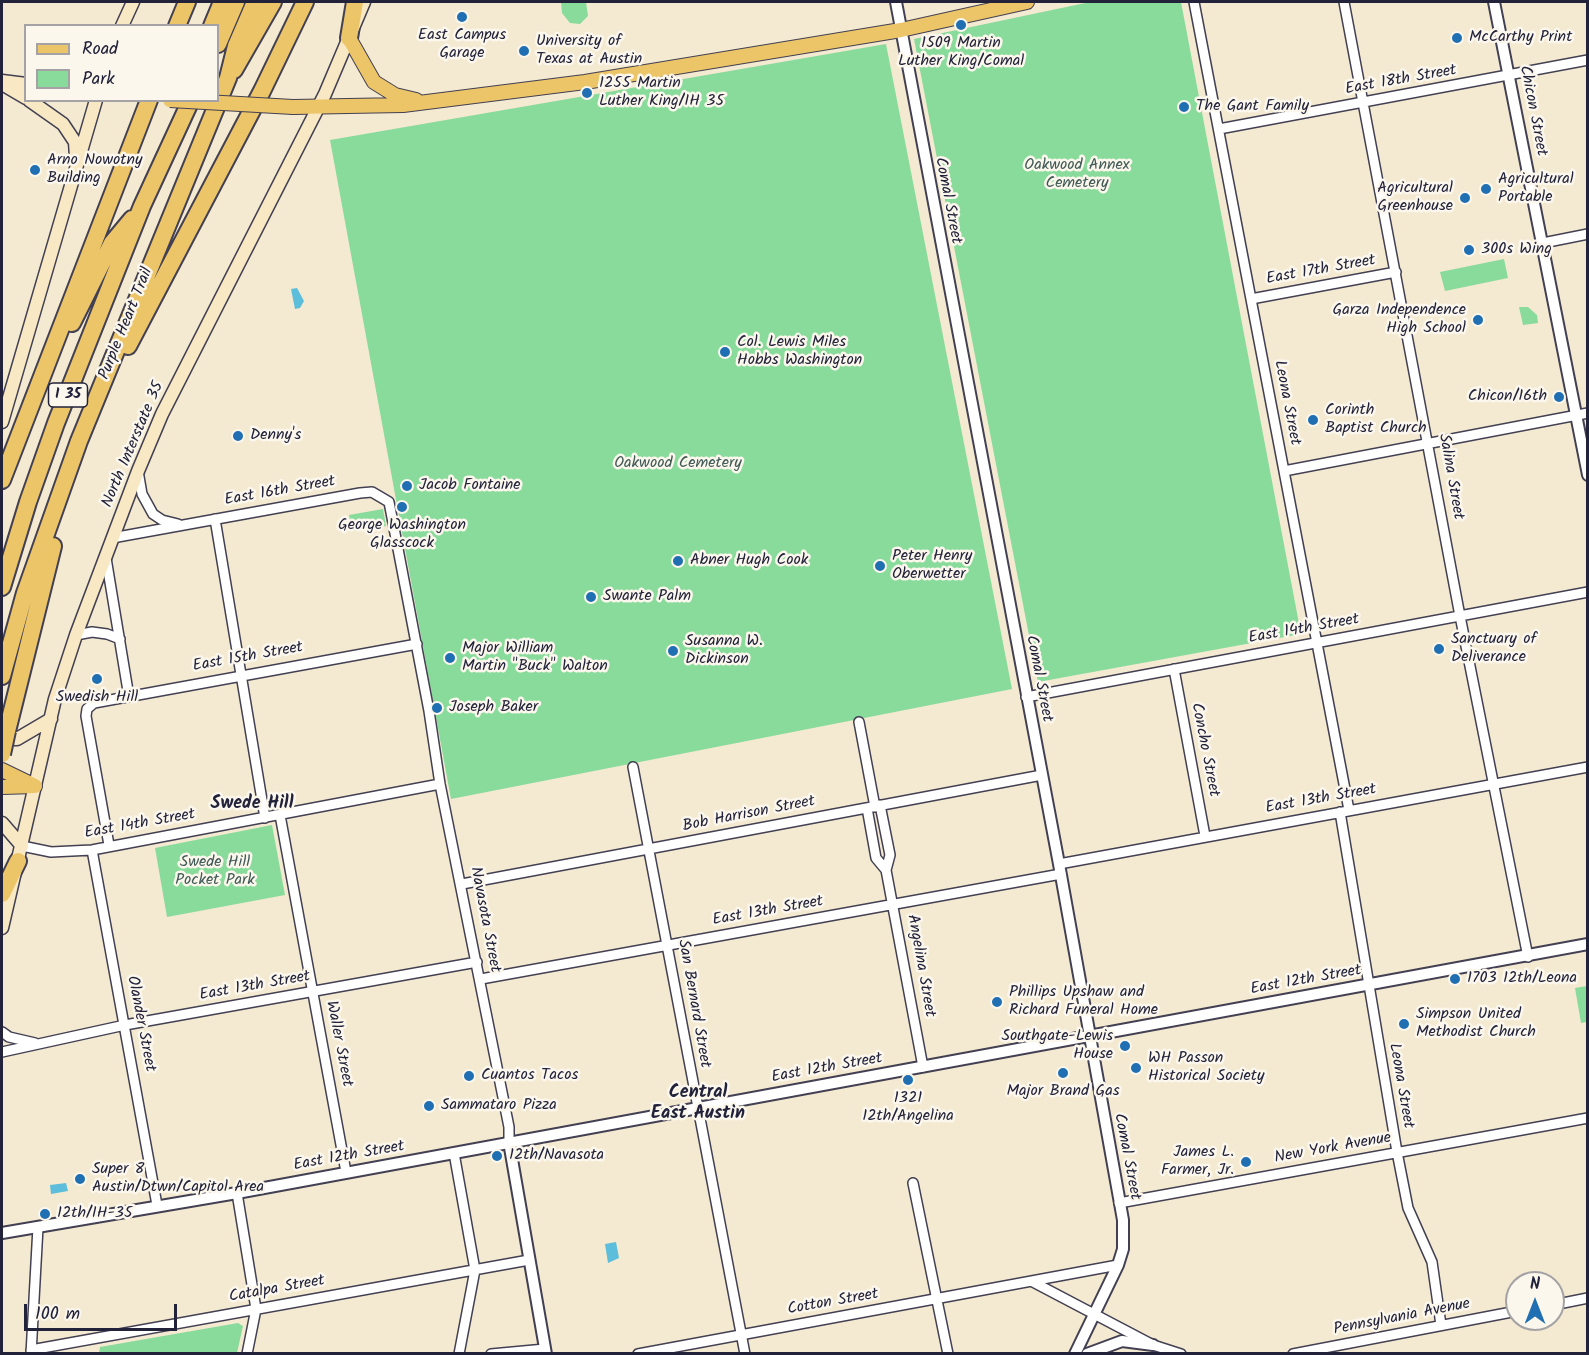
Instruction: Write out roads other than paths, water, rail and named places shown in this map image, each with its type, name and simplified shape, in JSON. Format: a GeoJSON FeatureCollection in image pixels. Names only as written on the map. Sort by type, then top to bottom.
{"type":"FeatureCollection","features":[{"type":"Feature","properties":{"kind":"highway"},"geometry":{"type":"LineString","coordinates":[[178,24],[187,2]]}},
{"type":"Feature","properties":{"kind":"highway"},"geometry":{"type":"LineString","coordinates":[[213,24],[222,2]]}},
{"type":"Feature","properties":{"kind":"highway"},"geometry":{"type":"LineString","coordinates":[[219,42],[236,2]]}},
{"type":"Feature","properties":{"kind":"highway","name":"Purple Heart Trail"},"geometry":{"type":"LineString","coordinates":[[219,100],[228,78],[236,46],[255,2]]}},
{"type":"Feature","properties":{"kind":"highway","name":"Purple Heart Trail"},"geometry":{"type":"LineString","coordinates":[[228,78],[249,48],[273,2]]}},
{"type":"Feature","properties":{"kind":"highway"},"geometry":{"type":"LineString","coordinates":[[95,400],[114,375],[262,92],[305,2]]}},
{"type":"Feature","properties":{"kind":"highway"},"geometry":{"type":"LineString","coordinates":[[349,38],[355,2]]}},
{"type":"Feature","properties":{"kind":"highway"},"geometry":{"type":"LineString","coordinates":[[2,480],[147,102]]}},
{"type":"Feature","properties":{"kind":"highway","name":"Purple Heart Trail"},"geometry":{"type":"LineString","coordinates":[[169,145],[182,102]]}},
{"type":"Feature","properties":{"kind":"highway","name":"Purple Heart Trail"},"geometry":{"type":"LineString","coordinates":[[2,587],[28,501],[56,423],[142,206],[191,102]]}},
{"type":"Feature","properties":{"kind":"highway","name":"Purple Heart Trail"},"geometry":{"type":"LineString","coordinates":[[2,676],[25,593],[79,441],[218,102]]}},
{"type":"Feature","properties":{"kind":"highway"},"geometry":{"type":"LineString","coordinates":[[46,366],[71,325],[112,243],[142,206]]}},
{"type":"Feature","properties":{"kind":"highway"},"geometry":{"type":"LineString","coordinates":[[2,754],[4,735],[79,441]]}},
{"type":"Feature","properties":{"kind":"highway"},"geometry":{"type":"LineString","coordinates":[[2,894],[20,854]]}},
{"type":"Feature","properties":{"kind":"main road"},"geometry":{"type":"LineString","coordinates":[[123,24],[133,2]]}},
{"type":"Feature","properties":{"kind":"main road","name":"North Interstate 35"},"geometry":{"type":"LineString","coordinates":[[2,928],[51,718],[76,635],[138,471],[162,414],[232,280],[318,106],[363,2]]}},
{"type":"Feature","properties":{"kind":"main road"},"geometry":{"type":"LineString","coordinates":[[211,102],[293,106],[427,103],[585,82],[901,30],[1026,2]]}},
{"type":"Feature","properties":{"kind":"main road"},"geometry":{"type":"LineString","coordinates":[[349,38],[374,82],[395,95],[427,103]]}},
{"type":"Feature","properties":{"kind":"main road"},"geometry":{"type":"LineString","coordinates":[[2,82],[24,84]]}},
{"type":"Feature","properties":{"kind":"main road"},"geometry":{"type":"LineString","coordinates":[[2,82],[24,97]]}},
{"type":"Feature","properties":{"kind":"main road"},"geometry":{"type":"LineString","coordinates":[[31,102],[63,124],[71,134],[77,147],[74,183]]}},
{"type":"Feature","properties":{"kind":"main road"},"geometry":{"type":"LineString","coordinates":[[2,422],[44,271],[74,183],[95,102]]}},
{"type":"Feature","properties":{"kind":"main road"},"geometry":{"type":"LineString","coordinates":[[4,735],[16,739],[51,718]]}},
{"type":"Feature","properties":{"kind":"main road"},"geometry":{"type":"LineString","coordinates":[[2,770],[34,786]]}},
{"type":"Feature","properties":{"kind":"main road"},"geometry":{"type":"LineString","coordinates":[[2,787],[34,786]]}},
{"type":"Feature","properties":{"kind":"main road"},"geometry":{"type":"LineString","coordinates":[[2,823],[20,854]]}},
{"type":"Feature","properties":{"kind":"street","name":"Comal Street"},"geometry":{"type":"LineString","coordinates":[[896,2],[1060,869],[1124,1235],[1118,1264],[1076,1353]]}},
{"type":"Feature","properties":{"kind":"street","name":"Leona Street"},"geometry":{"type":"LineString","coordinates":[[1194,2],[1319,644],[1345,811],[1368,985],[1397,1152],[1408,1208],[1432,1262],[1441,1325]]}},
{"type":"Feature","properties":{"kind":"street","name":"Salina Street"},"geometry":{"type":"LineString","coordinates":[[1344,2],[1460,616],[1528,957]]}},
{"type":"Feature","properties":{"kind":"street","name":"Chicon Street"},"geometry":{"type":"LineString","coordinates":[[1494,2],[1542,243],[1582,414],[1587,475]]}},
{"type":"Feature","properties":{"kind":"street","name":"East 18th Street"},"geometry":{"type":"LineString","coordinates":[[1219,129],[1587,60]]}},
{"type":"Feature","properties":{"kind":"street"},"geometry":{"type":"LineString","coordinates":[[1542,243],[1587,234]]}},
{"type":"Feature","properties":{"kind":"street","name":"East 17th Street"},"geometry":{"type":"LineString","coordinates":[[1251,299],[1396,272]]}},
{"type":"Feature","properties":{"kind":"street"},"geometry":{"type":"LineString","coordinates":[[1284,471],[1582,414]]}},
{"type":"Feature","properties":{"kind":"street","name":"East 16th Street"},"geometry":{"type":"LineString","coordinates":[[138,471],[142,494],[153,514],[162,520],[183,525]]}},
{"type":"Feature","properties":{"kind":"street","name":"East 16th Street"},"geometry":{"type":"LineString","coordinates":[[112,538],[360,492],[372,492],[383,496]]}},
{"type":"Feature","properties":{"kind":"street","name":"Navasota Street"},"geometry":{"type":"LineString","coordinates":[[383,496],[390,502],[393,510],[440,784],[462,884],[509,1127],[509,1142],[545,1351]]}},
{"type":"Feature","properties":{"kind":"street"},"geometry":{"type":"LineString","coordinates":[[215,519],[265,818]]}},
{"type":"Feature","properties":{"kind":"street"},"geometry":{"type":"LineString","coordinates":[[106,558],[129,697]]}},
{"type":"Feature","properties":{"kind":"street","name":"East 14th Street"},"geometry":{"type":"LineString","coordinates":[[1026,697],[1319,644],[1587,592]]}},
{"type":"Feature","properties":{"kind":"street"},"geometry":{"type":"LineString","coordinates":[[76,635],[92,632],[120,639]]}},
{"type":"Feature","properties":{"kind":"street","name":"East 15th Street"},"geometry":{"type":"LineString","coordinates":[[109,845],[88,727],[87,709],[94,703],[417,644]]}},
{"type":"Feature","properties":{"kind":"street","name":"Concho Street"},"geometry":{"type":"LineString","coordinates":[[1174,669],[1205,836]]}},
{"type":"Feature","properties":{"kind":"street","name":"Angelina Street"},"geometry":{"type":"LineString","coordinates":[[859,722],[874,807],[876,858],[886,870],[894,905],[923,1067]]}},
{"type":"Feature","properties":{"kind":"street","name":"San Bernard Street"},"geometry":{"type":"LineString","coordinates":[[633,766],[745,1353]]}},
{"type":"Feature","properties":{"kind":"street","name":"East 13th Street"},"geometry":{"type":"LineString","coordinates":[[481,979],[894,905],[1205,836],[1587,767]]}},
{"type":"Feature","properties":{"kind":"street","name":"Bob Harrison Street"},"geometry":{"type":"LineString","coordinates":[[462,884],[1042,775]]}},
{"type":"Feature","properties":{"kind":"street","name":"East 14th Street"},"geometry":{"type":"LineString","coordinates":[[20,854],[92,850],[440,784]]}},
{"type":"Feature","properties":{"kind":"street","name":"Angelina Street"},"geometry":{"type":"LineString","coordinates":[[874,807],[890,855],[886,870]]}},
{"type":"Feature","properties":{"kind":"street","name":"Waller Street"},"geometry":{"type":"LineString","coordinates":[[280,815],[346,1172]]}},
{"type":"Feature","properties":{"kind":"street","name":"Olander Street"},"geometry":{"type":"LineString","coordinates":[[92,850],[157,1205]]}},
{"type":"Feature","properties":{"kind":"street","name":"East 12th Street"},"geometry":{"type":"LineString","coordinates":[[2,1233],[237,1193],[1090,1035],[1528,957],[1587,944]]}},
{"type":"Feature","properties":{"kind":"street","name":"East 13th Street"},"geometry":{"type":"LineString","coordinates":[[2,1052],[125,1025],[477,962]]}},
{"type":"Feature","properties":{"kind":"street","name":"East 13th Street"},"geometry":{"type":"LineString","coordinates":[[2,1032],[9,1037],[37,1043]]}},
{"type":"Feature","properties":{"kind":"street","name":"New York Avenue"},"geometry":{"type":"LineString","coordinates":[[1119,1203],[1587,1119]]}},
{"type":"Feature","properties":{"kind":"street"},"geometry":{"type":"LineString","coordinates":[[454,1153],[475,1270],[459,1353]]}},
{"type":"Feature","properties":{"kind":"street"},"geometry":{"type":"LineString","coordinates":[[913,1183],[948,1353]]}},
{"type":"Feature","properties":{"kind":"street"},"geometry":{"type":"LineString","coordinates":[[237,1193],[256,1310],[247,1353]]}},
{"type":"Feature","properties":{"kind":"street"},"geometry":{"type":"LineString","coordinates":[[31,1352],[38,1227]]}},
{"type":"Feature","properties":{"kind":"street","name":"Catalpa Street"},"geometry":{"type":"LineString","coordinates":[[31,1352],[529,1260]]}},
{"type":"Feature","properties":{"kind":"street","name":"Cotton Street"},"geometry":{"type":"LineString","coordinates":[[638,1353],[1033,1282],[1118,1264]]}},
{"type":"Feature","properties":{"kind":"street"},"geometry":{"type":"LineString","coordinates":[[1033,1282],[1153,1345]]}},
{"type":"Feature","properties":{"kind":"street"},"geometry":{"type":"LineString","coordinates":[[1565,1303],[1587,1300]]}},
{"type":"Feature","properties":{"kind":"street","name":"Pennsylvania Avenue"},"geometry":{"type":"LineString","coordinates":[[1293,1353],[1505,1313]]}},
{"type":"Feature","properties":{"kind":"street"},"geometry":{"type":"LineString","coordinates":[[1087,1353],[1122,1341],[1153,1345],[1181,1353]]}},
{"type":"Feature","properties":{"kind":"street"},"geometry":{"type":"LineString","coordinates":[[490,1353],[545,1351]]}},
{"type":"Feature","properties":{"kind":"water"},"geometry":{"type":"Polygon","coordinates":[[[297,288],[304,301],[300,308],[295,309],[291,289],[297,288]]]}},
{"type":"Feature","properties":{"kind":"water"},"geometry":{"type":"Polygon","coordinates":[[[66,1183],[68,1191],[51,1194],[50,1185],[66,1183]]]}},
{"type":"Feature","properties":{"kind":"water"},"geometry":{"type":"Polygon","coordinates":[[[616,1242],[619,1258],[608,1263],[605,1244],[616,1242]]]}},
{"type":"Feature","properties":{"kind":"place","name":"East Campus Garage"},"geometry":{"type":"Point","coordinates":[462,17]}},
{"type":"Feature","properties":{"kind":"place","name":"1509 Martin Luther King/Comal"},"geometry":{"type":"Point","coordinates":[961,25]}},
{"type":"Feature","properties":{"kind":"place","name":"McCarthy Print"},"geometry":{"type":"Point","coordinates":[1457,38]}},
{"type":"Feature","properties":{"kind":"place","name":"University of Texas at Austin"},"geometry":{"type":"Point","coordinates":[524,51]}},
{"type":"Feature","properties":{"kind":"place","name":"1255 Martin Luther King/IH 35"},"geometry":{"type":"Point","coordinates":[587,93]}},
{"type":"Feature","properties":{"kind":"place","name":"The Gant Family"},"geometry":{"type":"Point","coordinates":[1184,107]}},
{"type":"Feature","properties":{"kind":"place","name":"Arno Nowotny Building"},"geometry":{"type":"Point","coordinates":[35,170]}},
{"type":"Feature","properties":{"kind":"place","name":"Agricultural Portable"},"geometry":{"type":"Point","coordinates":[1486,189]}},
{"type":"Feature","properties":{"kind":"place","name":"Agricultural Greenhouse"},"geometry":{"type":"Point","coordinates":[1465,198]}},
{"type":"Feature","properties":{"kind":"place","name":"300s Wing"},"geometry":{"type":"Point","coordinates":[1469,250]}},
{"type":"Feature","properties":{"kind":"place","name":"Garza Independence High School"},"geometry":{"type":"Point","coordinates":[1478,320]}},
{"type":"Feature","properties":{"kind":"place","name":"Col. Lewis Miles Hobbs Washington"},"geometry":{"type":"Point","coordinates":[725,352]}},
{"type":"Feature","properties":{"kind":"place","name":"Chicon/16th"},"geometry":{"type":"Point","coordinates":[1559,397]}},
{"type":"Feature","properties":{"kind":"place","name":"Corinth Baptist Church"},"geometry":{"type":"Point","coordinates":[1313,420]}},
{"type":"Feature","properties":{"kind":"place","name":"Denny's"},"geometry":{"type":"Point","coordinates":[238,436]}},
{"type":"Feature","properties":{"kind":"place","name":"Jacob Fontaine"},"geometry":{"type":"Point","coordinates":[407,486]}},
{"type":"Feature","properties":{"kind":"place","name":"George Washington Glasscock"},"geometry":{"type":"Point","coordinates":[402,507]}},
{"type":"Feature","properties":{"kind":"place","name":"Abner Hugh Cook"},"geometry":{"type":"Point","coordinates":[678,561]}},
{"type":"Feature","properties":{"kind":"place","name":"Peter Henry Oberwetter"},"geometry":{"type":"Point","coordinates":[880,566]}},
{"type":"Feature","properties":{"kind":"place","name":"Swante Palm"},"geometry":{"type":"Point","coordinates":[591,597]}},
{"type":"Feature","properties":{"kind":"place","name":"Sanctuary of Deliverance"},"geometry":{"type":"Point","coordinates":[1439,649]}},
{"type":"Feature","properties":{"kind":"place","name":"Susanna W. Dickinson"},"geometry":{"type":"Point","coordinates":[673,651]}},
{"type":"Feature","properties":{"kind":"place","name":"Major William Martin \"Buck\" Walton"},"geometry":{"type":"Point","coordinates":[450,658]}},
{"type":"Feature","properties":{"kind":"place","name":"Swedish Hill"},"geometry":{"type":"Point","coordinates":[97,679]}},
{"type":"Feature","properties":{"kind":"place","name":"Joseph Baker"},"geometry":{"type":"Point","coordinates":[437,708]}},
{"type":"Feature","properties":{"kind":"place","name":"1703 12th/Leona"},"geometry":{"type":"Point","coordinates":[1455,979]}},
{"type":"Feature","properties":{"kind":"place","name":"Phillips Upshaw and Richard Funeral Home"},"geometry":{"type":"Point","coordinates":[997,1002]}},
{"type":"Feature","properties":{"kind":"place","name":"Simpson United Methodist Church"},"geometry":{"type":"Point","coordinates":[1404,1024]}},
{"type":"Feature","properties":{"kind":"place","name":"Southgate-Lewis House"},"geometry":{"type":"Point","coordinates":[1125,1046]}},
{"type":"Feature","properties":{"kind":"place","name":"WH Passon Historical Society"},"geometry":{"type":"Point","coordinates":[1136,1068]}},
{"type":"Feature","properties":{"kind":"place","name":"Major Brand Gas"},"geometry":{"type":"Point","coordinates":[1063,1073]}},
{"type":"Feature","properties":{"kind":"place","name":"Cuantos Tacos"},"geometry":{"type":"Point","coordinates":[469,1076]}},
{"type":"Feature","properties":{"kind":"place","name":"1321 12th/Angelina"},"geometry":{"type":"Point","coordinates":[908,1080]}},
{"type":"Feature","properties":{"kind":"place","name":"Sammataro Pizza"},"geometry":{"type":"Point","coordinates":[429,1106]}},
{"type":"Feature","properties":{"kind":"place","name":"12th/Navasota"},"geometry":{"type":"Point","coordinates":[497,1156]}},
{"type":"Feature","properties":{"kind":"place","name":"James L. Farmer, Jr."},"geometry":{"type":"Point","coordinates":[1246,1162]}},
{"type":"Feature","properties":{"kind":"place","name":"Super 8 Austin/Dtwn/Capitol Area"},"geometry":{"type":"Point","coordinates":[80,1179]}},
{"type":"Feature","properties":{"kind":"place","name":"12th/IH-35"},"geometry":{"type":"Point","coordinates":[45,1214]}},
{"type":"Feature","properties":{"kind":"district","name":"Swede Hill"},"geometry":{"type":"Point","coordinates":[252,805]}},
{"type":"Feature","properties":{"kind":"district","name":"Central East Austin"},"geometry":{"type":"Point","coordinates":[698,1104]}},
{"type":"Feature","properties":{"kind":"park label","name":"Oakwood Annex Cemetery"},"geometry":{"type":"Point","coordinates":[1077,175]}},
{"type":"Feature","properties":{"kind":"park label","name":"Oakwood Cemetery"},"geometry":{"type":"Point","coordinates":[678,464]}},
{"type":"Feature","properties":{"kind":"park label","name":"Swede Hill Pocket Park"},"geometry":{"type":"Point","coordinates":[215,872]}}]}
